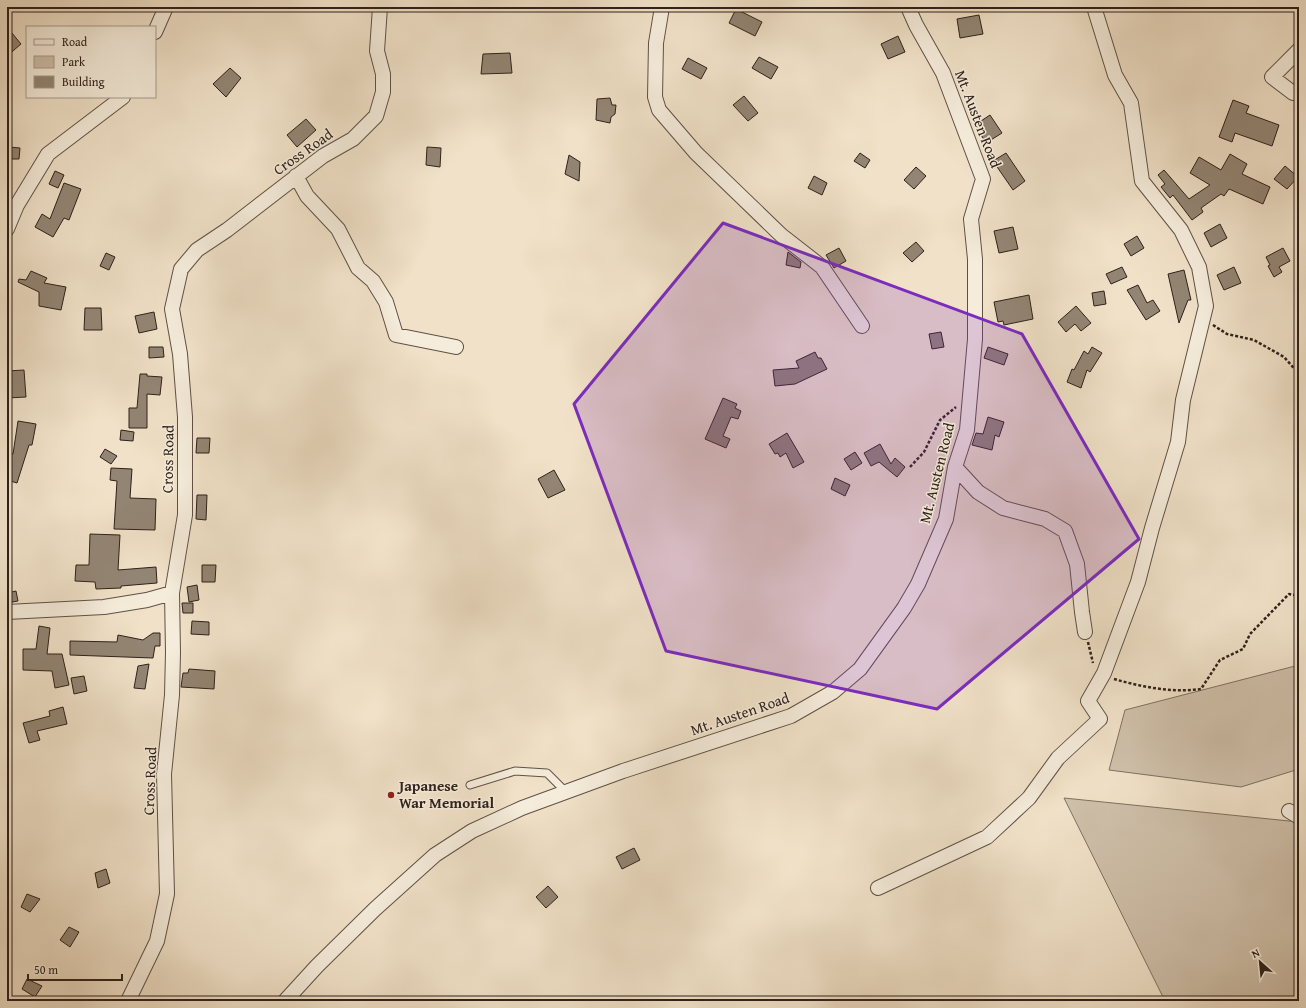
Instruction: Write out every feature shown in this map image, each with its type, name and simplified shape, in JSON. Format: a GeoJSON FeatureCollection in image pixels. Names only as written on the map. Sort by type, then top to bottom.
{"type":"FeatureCollection","features":[{"type":"Feature","properties":{"kind":"street"},"geometry":{"type":"LineString","coordinates":[[156,30],[166,7]]}},
{"type":"Feature","properties":{"kind":"street","name":"Cross Road"},"geometry":{"type":"LineString","coordinates":[[128,1001],[157,941],[167,894],[164,774],[172,695],[172,594],[185,515],[186,417],[180,354],[172,309],[181,269],[197,250],[227,230],[323,156],[353,138],[376,116],[383,92],[383,74],[377,51],[380,7]]}},
{"type":"Feature","properties":{"kind":"street"},"geometry":{"type":"LineString","coordinates":[[662,7],[656,43],[655,97],[659,110],[696,153],[781,235],[822,267],[862,326]]}},
{"type":"Feature","properties":{"kind":"street","name":"Mt. Austen Road"},"geometry":{"type":"LineString","coordinates":[[284,1001],[364,919],[435,855],[472,831],[522,808],[623,771],[791,716],[833,692],[860,669],[904,608],[918,584],[946,519],[955,466],[967,430],[975,339],[975,259],[971,219],[983,179],[943,74],[916,26],[908,7]]}},
{"type":"Feature","properties":{"kind":"street"},"geometry":{"type":"LineString","coordinates":[[878,888],[987,837],[1029,798],[1058,758],[1100,720],[1088,701],[1104,673],[1138,582],[1152,528],[1178,442],[1183,400],[1206,306],[1199,267],[1181,230],[1142,180],[1131,103],[1115,75],[1094,7]]}},
{"type":"Feature","properties":{"kind":"street"},"geometry":{"type":"LineString","coordinates":[[1293,93],[1272,78],[1299,50]]}},
{"type":"Feature","properties":{"kind":"street"},"geometry":{"type":"LineString","coordinates":[[7,229],[16,205],[48,154],[122,98]]}},
{"type":"Feature","properties":{"kind":"street"},"geometry":{"type":"LineString","coordinates":[[296,176],[307,196],[338,229],[358,268],[373,281],[386,302],[396,335],[456,346]]}},
{"type":"Feature","properties":{"kind":"street"},"geometry":{"type":"LineString","coordinates":[[955,466],[978,492],[1003,508],[1045,519],[1064,531],[1077,564],[1085,632]]}},
{"type":"Feature","properties":{"kind":"street"},"geometry":{"type":"LineString","coordinates":[[7,612],[104,607],[172,594]]}},
{"type":"Feature","properties":{"kind":"lane"},"geometry":{"type":"LineString","coordinates":[[470,785],[516,771],[546,773],[566,792]]}},
{"type":"Feature","properties":{"kind":"path"},"geometry":{"type":"LineString","coordinates":[[1205,309],[1213,325],[1227,334],[1254,340],[1284,357],[1299,374]]}},
{"type":"Feature","properties":{"kind":"path"},"geometry":{"type":"LineString","coordinates":[[910,467],[924,452],[940,420],[970,395]]}},
{"type":"Feature","properties":{"kind":"path"},"geometry":{"type":"LineString","coordinates":[[1085,632],[1094,665],[1113,679],[1137,686],[1185,691],[1201,689],[1220,660],[1243,649],[1250,634],[1289,594],[1299,596]]}},
{"type":"Feature","properties":{"kind":"highlighted area"},"geometry":{"type":"Polygon","coordinates":[[[723,223],[1022,334],[1139,539],[937,709],[666,651],[574,404],[723,223]]]}},
{"type":"Feature","properties":{"kind":"green space"},"geometry":{"type":"Polygon","coordinates":[[[1299,665],[1299,769],[1241,787],[1109,770],[1125,710],[1299,665]]]}},
{"type":"Feature","properties":{"kind":"green space"},"geometry":{"type":"Polygon","coordinates":[[[1064,798],[1299,822],[1299,1001],[1165,1001],[1064,798]]]}},
{"type":"Feature","properties":{"kind":"building"},"geometry":{"type":"Polygon","coordinates":[[[736,9],[762,22],[755,36],[729,23],[736,9]]]}},
{"type":"Feature","properties":{"kind":"building"},"geometry":{"type":"Polygon","coordinates":[[[979,15],[983,34],[960,38],[957,19],[979,15]]]}},
{"type":"Feature","properties":{"kind":"building"},"geometry":{"type":"Polygon","coordinates":[[[7,27],[21,44],[7,56],[7,27]]]}},
{"type":"Feature","properties":{"kind":"building"},"geometry":{"type":"Polygon","coordinates":[[[898,36],[905,52],[888,59],[881,44],[898,36]]]}},
{"type":"Feature","properties":{"kind":"building"},"geometry":{"type":"Polygon","coordinates":[[[510,53],[512,73],[481,74],[483,54],[510,53]]]}},
{"type":"Feature","properties":{"kind":"building"},"geometry":{"type":"Polygon","coordinates":[[[759,57],[778,67],[771,79],[752,68],[759,57]]]}},
{"type":"Feature","properties":{"kind":"building"},"geometry":{"type":"Polygon","coordinates":[[[688,58],[707,68],[701,79],[682,69],[688,58]]]}},
{"type":"Feature","properties":{"kind":"building"},"geometry":{"type":"Polygon","coordinates":[[[230,68],[241,78],[226,97],[213,84],[230,68]]]}},
{"type":"Feature","properties":{"kind":"building"},"geometry":{"type":"Polygon","coordinates":[[[744,96],[758,113],[748,121],[733,105],[744,96]]]}},
{"type":"Feature","properties":{"kind":"building"},"geometry":{"type":"Polygon","coordinates":[[[610,98],[612,105],[616,105],[615,114],[611,117],[610,123],[596,120],[597,99],[610,98]]]}},
{"type":"Feature","properties":{"kind":"building"},"geometry":{"type":"Polygon","coordinates":[[[1233,100],[1249,106],[1246,113],[1279,125],[1272,146],[1235,133],[1232,142],[1219,137],[1233,100]]]}},
{"type":"Feature","properties":{"kind":"building"},"geometry":{"type":"Polygon","coordinates":[[[990,115],[1002,133],[986,143],[975,125],[990,115]]]}},
{"type":"Feature","properties":{"kind":"building"},"geometry":{"type":"Polygon","coordinates":[[[306,119],[316,130],[297,147],[287,135],[306,119]]]}},
{"type":"Feature","properties":{"kind":"building"},"geometry":{"type":"Polygon","coordinates":[[[9,147],[20,148],[19,159],[8,159],[9,147]]]}},
{"type":"Feature","properties":{"kind":"building"},"geometry":{"type":"Polygon","coordinates":[[[427,147],[441,148],[440,167],[426,165],[427,147]]]}},
{"type":"Feature","properties":{"kind":"building"},"geometry":{"type":"Polygon","coordinates":[[[860,153],[870,160],[865,168],[854,161],[860,153]]]}},
{"type":"Feature","properties":{"kind":"building"},"geometry":{"type":"Polygon","coordinates":[[[1006,153],[1025,181],[1013,190],[993,161],[1006,153]]]}},
{"type":"Feature","properties":{"kind":"building"},"geometry":{"type":"Polygon","coordinates":[[[1230,154],[1247,164],[1242,174],[1270,187],[1263,204],[1229,189],[1224,196],[1221,194],[1201,208],[1203,212],[1192,220],[1173,195],[1170,198],[1161,187],[1165,184],[1158,175],[1164,170],[1189,199],[1210,185],[1190,173],[1199,157],[1221,170],[1230,154]]]}},
{"type":"Feature","properties":{"kind":"building"},"geometry":{"type":"Polygon","coordinates":[[[569,155],[580,162],[579,181],[565,174],[569,155]]]}},
{"type":"Feature","properties":{"kind":"building"},"geometry":{"type":"Polygon","coordinates":[[[1285,166],[1298,177],[1287,189],[1274,179],[1285,166]]]}},
{"type":"Feature","properties":{"kind":"building"},"geometry":{"type":"Polygon","coordinates":[[[916,167],[926,176],[914,189],[904,180],[916,167]]]}},
{"type":"Feature","properties":{"kind":"building"},"geometry":{"type":"Polygon","coordinates":[[[55,171],[64,175],[58,188],[49,184],[55,171]]]}},
{"type":"Feature","properties":{"kind":"building"},"geometry":{"type":"Polygon","coordinates":[[[814,176],[827,183],[822,195],[808,188],[814,176]]]}},
{"type":"Feature","properties":{"kind":"building"},"geometry":{"type":"Polygon","coordinates":[[[64,183],[81,189],[69,220],[64,218],[53,237],[35,227],[42,214],[50,219],[64,183]]]}},
{"type":"Feature","properties":{"kind":"building"},"geometry":{"type":"Polygon","coordinates":[[[1220,224],[1227,238],[1211,247],[1204,233],[1220,224]]]}},
{"type":"Feature","properties":{"kind":"building"},"geometry":{"type":"Polygon","coordinates":[[[1013,227],[1018,249],[999,253],[994,231],[1013,227]]]}},
{"type":"Feature","properties":{"kind":"building"},"geometry":{"type":"Polygon","coordinates":[[[1137,236],[1144,248],[1131,256],[1124,244],[1137,236]]]}},
{"type":"Feature","properties":{"kind":"building"},"geometry":{"type":"Polygon","coordinates":[[[916,242],[924,251],[912,262],[903,253],[916,242]]]}},
{"type":"Feature","properties":{"kind":"building"},"geometry":{"type":"Polygon","coordinates":[[[839,248],[846,261],[834,268],[826,255],[839,248]]]}},
{"type":"Feature","properties":{"kind":"building"},"geometry":{"type":"Polygon","coordinates":[[[1283,248],[1290,261],[1279,267],[1282,272],[1274,277],[1268,266],[1270,265],[1266,257],[1283,248]]]}},
{"type":"Feature","properties":{"kind":"building"},"geometry":{"type":"Polygon","coordinates":[[[788,252],[801,262],[800,268],[786,265],[788,252]]]}},
{"type":"Feature","properties":{"kind":"building"},"geometry":{"type":"Polygon","coordinates":[[[106,253],[115,257],[109,270],[100,266],[106,253]]]}},
{"type":"Feature","properties":{"kind":"building"},"geometry":{"type":"Polygon","coordinates":[[[1122,267],[1127,277],[1111,284],[1106,274],[1122,267]]]}},
{"type":"Feature","properties":{"kind":"building"},"geometry":{"type":"Polygon","coordinates":[[[1234,267],[1241,283],[1224,290],[1217,275],[1234,267]]]}},
{"type":"Feature","properties":{"kind":"building"},"geometry":{"type":"Polygon","coordinates":[[[1184,270],[1191,300],[1188,300],[1179,323],[1168,274],[1184,270]]]}},
{"type":"Feature","properties":{"kind":"building"},"geometry":{"type":"Polygon","coordinates":[[[31,271],[47,278],[44,283],[66,287],[61,310],[39,306],[39,292],[18,282],[19,279],[26,280],[31,271]]]}},
{"type":"Feature","properties":{"kind":"building"},"geometry":{"type":"Polygon","coordinates":[[[1138,285],[1147,303],[1153,300],[1160,311],[1146,320],[1127,290],[1138,285]]]}},
{"type":"Feature","properties":{"kind":"building"},"geometry":{"type":"Polygon","coordinates":[[[1104,291],[1106,304],[1094,306],[1092,293],[1104,291]]]}},
{"type":"Feature","properties":{"kind":"building"},"geometry":{"type":"Polygon","coordinates":[[[1029,295],[1033,319],[1004,325],[1003,321],[998,322],[994,302],[1029,295]]]}},
{"type":"Feature","properties":{"kind":"building"},"geometry":{"type":"Polygon","coordinates":[[[1076,306],[1091,323],[1081,331],[1075,324],[1066,332],[1058,322],[1076,306]]]}},
{"type":"Feature","properties":{"kind":"building"},"geometry":{"type":"Polygon","coordinates":[[[85,308],[101,308],[102,330],[84,330],[85,308]]]}},
{"type":"Feature","properties":{"kind":"building"},"geometry":{"type":"Polygon","coordinates":[[[154,312],[157,329],[139,333],[135,316],[154,312]]]}},
{"type":"Feature","properties":{"kind":"building"},"geometry":{"type":"Polygon","coordinates":[[[941,332],[944,347],[932,349],[929,334],[941,332]]]}},
{"type":"Feature","properties":{"kind":"building"},"geometry":{"type":"Polygon","coordinates":[[[149,347],[163,347],[164,357],[149,358],[149,347]]]}},
{"type":"Feature","properties":{"kind":"building"},"geometry":{"type":"Polygon","coordinates":[[[988,347],[1008,354],[1004,365],[984,358],[988,347]]]}},
{"type":"Feature","properties":{"kind":"building"},"geometry":{"type":"Polygon","coordinates":[[[1092,347],[1102,353],[1090,372],[1087,370],[1081,388],[1067,382],[1072,369],[1074,370],[1084,351],[1088,354],[1092,347]]]}},
{"type":"Feature","properties":{"kind":"building"},"geometry":{"type":"Polygon","coordinates":[[[815,352],[818,358],[821,358],[827,369],[795,384],[775,386],[773,370],[799,368],[796,361],[815,352]]]}},
{"type":"Feature","properties":{"kind":"building"},"geometry":{"type":"Polygon","coordinates":[[[24,370],[26,397],[7,398],[7,371],[24,370]]]}},
{"type":"Feature","properties":{"kind":"building"},"geometry":{"type":"Polygon","coordinates":[[[140,374],[162,377],[160,395],[147,394],[147,428],[129,428],[129,408],[137,408],[140,374]]]}},
{"type":"Feature","properties":{"kind":"building"},"geometry":{"type":"Polygon","coordinates":[[[723,398],[737,404],[735,408],[741,411],[738,419],[731,417],[723,436],[730,439],[726,448],[705,439],[723,398]]]}},
{"type":"Feature","properties":{"kind":"building"},"geometry":{"type":"Polygon","coordinates":[[[988,417],[1004,422],[999,437],[995,435],[992,450],[972,445],[976,433],[983,434],[988,417]]]}},
{"type":"Feature","properties":{"kind":"building"},"geometry":{"type":"Polygon","coordinates":[[[18,421],[36,424],[32,445],[29,445],[17,483],[7,480],[7,452],[13,454],[18,421]]]}},
{"type":"Feature","properties":{"kind":"building"},"geometry":{"type":"Polygon","coordinates":[[[121,430],[134,432],[133,441],[120,440],[121,430]]]}},
{"type":"Feature","properties":{"kind":"building"},"geometry":{"type":"Polygon","coordinates":[[[787,433],[804,462],[793,468],[786,453],[780,457],[778,453],[775,454],[769,444],[787,433]]]}},
{"type":"Feature","properties":{"kind":"building"},"geometry":{"type":"Polygon","coordinates":[[[197,438],[210,438],[209,453],[196,453],[197,438]]]}},
{"type":"Feature","properties":{"kind":"building"},"geometry":{"type":"Polygon","coordinates":[[[880,444],[891,464],[895,458],[905,467],[897,477],[879,462],[871,466],[864,453],[880,444]]]}},
{"type":"Feature","properties":{"kind":"building"},"geometry":{"type":"Polygon","coordinates":[[[105,449],[117,456],[111,464],[100,457],[105,449]]]}},
{"type":"Feature","properties":{"kind":"building"},"geometry":{"type":"Polygon","coordinates":[[[855,452],[862,463],[851,470],[844,459],[855,452]]]}},
{"type":"Feature","properties":{"kind":"building"},"geometry":{"type":"Polygon","coordinates":[[[111,468],[132,469],[130,498],[156,499],[155,530],[114,529],[117,481],[110,480],[111,468]]]}},
{"type":"Feature","properties":{"kind":"building"},"geometry":{"type":"Polygon","coordinates":[[[554,470],[565,490],[548,498],[538,479],[554,470]]]}},
{"type":"Feature","properties":{"kind":"building"},"geometry":{"type":"Polygon","coordinates":[[[835,478],[850,485],[845,496],[831,489],[835,478]]]}},
{"type":"Feature","properties":{"kind":"building"},"geometry":{"type":"Polygon","coordinates":[[[197,495],[207,495],[206,520],[196,519],[197,495]]]}},
{"type":"Feature","properties":{"kind":"building"},"geometry":{"type":"Polygon","coordinates":[[[90,534],[120,535],[118,570],[156,567],[157,583],[121,586],[121,588],[96,589],[95,582],[75,581],[76,565],[89,565],[90,534]]]}},
{"type":"Feature","properties":{"kind":"building"},"geometry":{"type":"Polygon","coordinates":[[[202,565],[216,565],[215,582],[202,582],[202,565]]]}},
{"type":"Feature","properties":{"kind":"building"},"geometry":{"type":"Polygon","coordinates":[[[197,585],[199,600],[189,602],[187,587],[197,585]]]}},
{"type":"Feature","properties":{"kind":"building"},"geometry":{"type":"Polygon","coordinates":[[[16,591],[18,601],[7,603],[7,593],[16,591]]]}},
{"type":"Feature","properties":{"kind":"building"},"geometry":{"type":"Polygon","coordinates":[[[182,603],[193,603],[193,613],[183,613],[182,603]]]}},
{"type":"Feature","properties":{"kind":"building"},"geometry":{"type":"Polygon","coordinates":[[[192,621],[209,622],[209,635],[191,634],[192,621]]]}},
{"type":"Feature","properties":{"kind":"building"},"geometry":{"type":"Polygon","coordinates":[[[39,626],[50,628],[47,654],[62,654],[69,685],[55,688],[52,671],[23,670],[23,649],[36,649],[39,626]]]}},
{"type":"Feature","properties":{"kind":"building"},"geometry":{"type":"Polygon","coordinates":[[[153,633],[160,633],[160,646],[155,646],[153,658],[70,655],[70,641],[117,642],[118,635],[143,640],[153,633]]]}},
{"type":"Feature","properties":{"kind":"building"},"geometry":{"type":"Polygon","coordinates":[[[149,664],[145,689],[134,688],[138,666],[149,664]]]}},
{"type":"Feature","properties":{"kind":"building"},"geometry":{"type":"Polygon","coordinates":[[[189,669],[215,671],[214,689],[181,687],[183,673],[188,673],[189,669]]]}},
{"type":"Feature","properties":{"kind":"building"},"geometry":{"type":"Polygon","coordinates":[[[84,676],[87,691],[74,694],[71,678],[84,676]]]}},
{"type":"Feature","properties":{"kind":"building"},"geometry":{"type":"Polygon","coordinates":[[[63,707],[67,724],[37,731],[40,740],[29,743],[23,723],[50,716],[49,711],[63,707]]]}},
{"type":"Feature","properties":{"kind":"building"},"geometry":{"type":"Polygon","coordinates":[[[634,848],[640,860],[622,869],[616,857],[634,848]]]}},
{"type":"Feature","properties":{"kind":"building"},"geometry":{"type":"Polygon","coordinates":[[[106,869],[110,883],[98,888],[95,873],[106,869]]]}},
{"type":"Feature","properties":{"kind":"building"},"geometry":{"type":"Polygon","coordinates":[[[548,886],[558,897],[546,908],[536,897],[548,886]]]}},
{"type":"Feature","properties":{"kind":"building"},"geometry":{"type":"Polygon","coordinates":[[[27,894],[40,899],[30,912],[21,907],[27,894]]]}},
{"type":"Feature","properties":{"kind":"building"},"geometry":{"type":"Polygon","coordinates":[[[69,927],[79,932],[70,947],[60,940],[69,927]]]}},
{"type":"Feature","properties":{"kind":"building"},"geometry":{"type":"Polygon","coordinates":[[[27,979],[42,986],[35,997],[22,989],[27,979]]]}},
{"type":"Feature","properties":{"kind":"place","name":"Japanese War Memorial"},"geometry":{"type":"Point","coordinates":[391,795]}}]}
